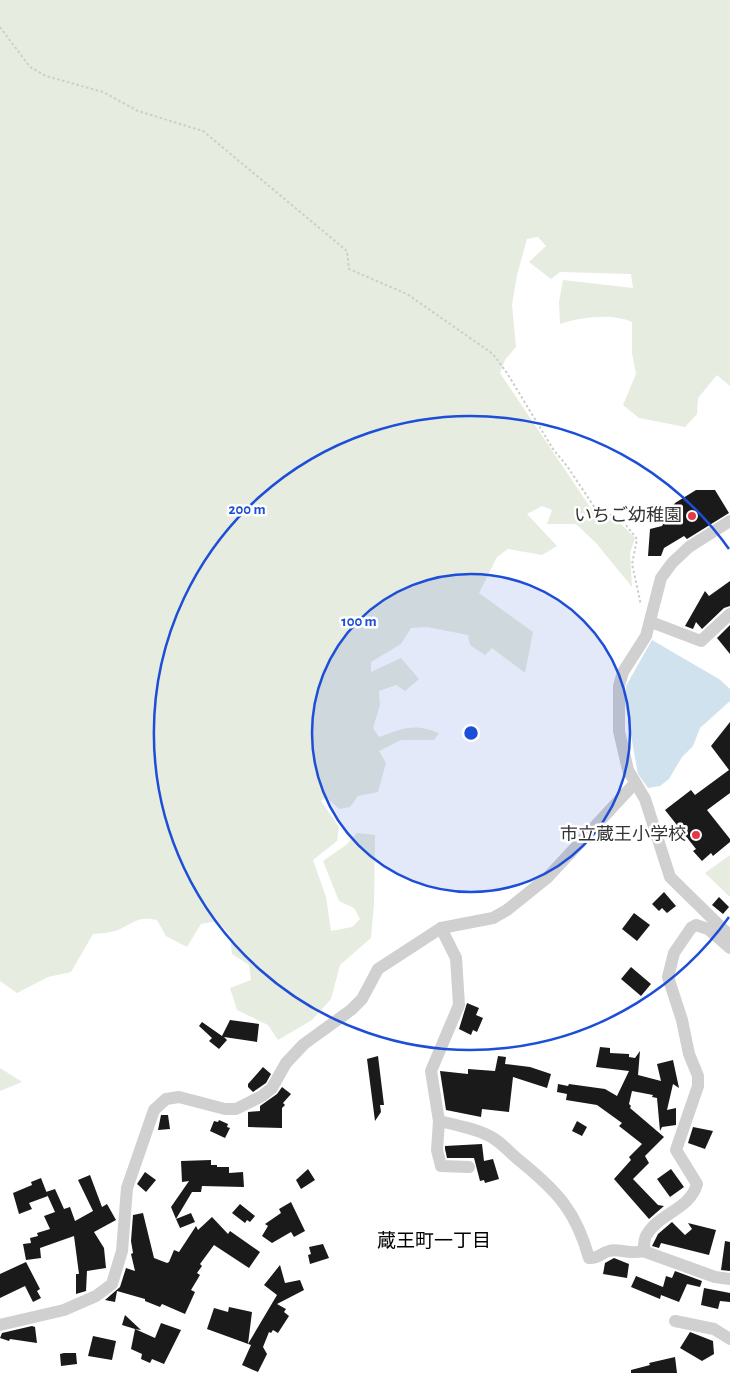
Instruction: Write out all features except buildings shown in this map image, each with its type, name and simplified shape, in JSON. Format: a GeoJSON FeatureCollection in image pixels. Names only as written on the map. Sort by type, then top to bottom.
{"type":"FeatureCollection","features":[{"type":"Feature","properties":{"kind":"street"},"geometry":{"type":"LineString","coordinates":[[730,521],[690,547],[672,562],[661,578],[646,636],[622,672],[619,686],[619,731],[628,770],[645,799],[670,877],[730,936]]}},
{"type":"Feature","properties":{"kind":"street"},"geometry":{"type":"LineString","coordinates":[[651,622],[701,641],[730,614]]}},
{"type":"Feature","properties":{"kind":"street"},"geometry":{"type":"LineString","coordinates":[[0,1326],[64,1310],[96,1296],[112,1284],[122,1252],[127,1188],[154,1110],[166,1099],[178,1097],[225,1109],[236,1109],[262,1096],[272,1088],[286,1063],[304,1044],[351,1010],[362,999],[378,969],[441,928],[493,918],[507,910],[548,877],[635,784]]}},
{"type":"Feature","properties":{"kind":"street"},"geometry":{"type":"LineString","coordinates":[[642,1251],[646,1236],[656,1225],[687,1202],[695,1193],[698,1184],[676,1150],[698,1086],[698,1076],[689,1054],[682,1020],[668,977],[670,962],[691,928],[696,925],[701,925],[708,929],[730,948]]}},
{"type":"Feature","properties":{"kind":"street"},"geometry":{"type":"LineString","coordinates":[[441,928],[456,958],[459,1005],[431,1071],[438,1121],[436,1150],[441,1166],[469,1167]]}},
{"type":"Feature","properties":{"kind":"street"},"geometry":{"type":"LineString","coordinates":[[438,1121],[457,1125],[493,1138],[552,1188],[572,1216],[584,1240],[589,1258],[595,1259],[610,1250],[637,1253],[642,1251],[715,1277],[730,1279]]}},
{"type":"Feature","properties":{"kind":"street"},"geometry":{"type":"LineString","coordinates":[[675,1321],[714,1329],[730,1339]]}},
{"type":"Feature","properties":{"kind":"path"},"geometry":{"type":"LineString","coordinates":[[0,27],[30,67],[46,76],[103,92],[138,111],[203,131],[347,251],[349,269],[408,294],[493,354],[507,373],[553,449],[567,466],[595,508],[622,520],[637,538],[632,564],[644,615],[651,622]]}},
{"type":"Feature","properties":{"kind":"shaded area"},"geometry":{"type":"Polygon","coordinates":[[[0,0],[730,0],[730,386],[717,375],[698,398],[697,414],[685,427],[639,418],[623,405],[636,374],[632,353],[632,322],[624,319],[596,317],[560,324],[559,302],[563,280],[633,288],[631,274],[560,272],[551,279],[529,262],[546,246],[538,237],[527,239],[517,275],[512,305],[516,347],[505,360],[500,373],[590,507],[620,523],[635,538],[630,553],[632,587],[596,543],[576,524],[547,524],[552,510],[542,506],[527,514],[557,546],[542,555],[508,549],[497,557],[479,593],[533,632],[525,673],[492,648],[485,655],[470,645],[468,635],[427,627],[411,628],[401,644],[371,662],[371,672],[401,658],[419,679],[405,691],[396,685],[379,691],[380,705],[373,728],[379,737],[415,727],[439,733],[434,740],[401,740],[379,751],[386,763],[378,792],[358,796],[350,807],[339,809],[326,797],[321,801],[339,827],[337,841],[313,860],[326,897],[331,931],[352,927],[360,919],[354,908],[339,901],[323,861],[346,845],[357,833],[375,835],[374,904],[371,938],[340,965],[331,999],[312,1020],[278,1040],[268,1025],[237,1010],[230,988],[251,980],[249,965],[232,954],[230,935],[217,921],[201,924],[187,947],[166,936],[157,920],[137,920],[114,931],[93,934],[71,972],[48,977],[17,993],[0,981],[0,0]]]}},
{"type":"Feature","properties":{"kind":"shaded area"},"geometry":{"type":"Polygon","coordinates":[[[730,855],[730,897],[705,873],[730,855]]]}},
{"type":"Feature","properties":{"kind":"shaded area"},"geometry":{"type":"Polygon","coordinates":[[[0,1068],[22,1082],[0,1091],[0,1068]]]}},
{"type":"Feature","properties":{"kind":"water"},"geometry":{"type":"Polygon","coordinates":[[[652,640],[719,679],[730,689],[730,701],[700,728],[693,746],[682,757],[669,779],[660,786],[648,788],[638,774],[625,702],[626,686],[652,640]]]}},
{"type":"Feature","properties":{"kind":"place","name":"いちご幼稚園"},"geometry":{"type":"Point","coordinates":[692,516]}},
{"type":"Feature","properties":{"kind":"place","name":"市立蔵王小学校"},"geometry":{"type":"Point","coordinates":[696,835]}},
{"type":"Feature","properties":{"kind":"district","name":"蔵王町一丁目"},"geometry":{"type":"Point","coordinates":[434,1241]}}]}
